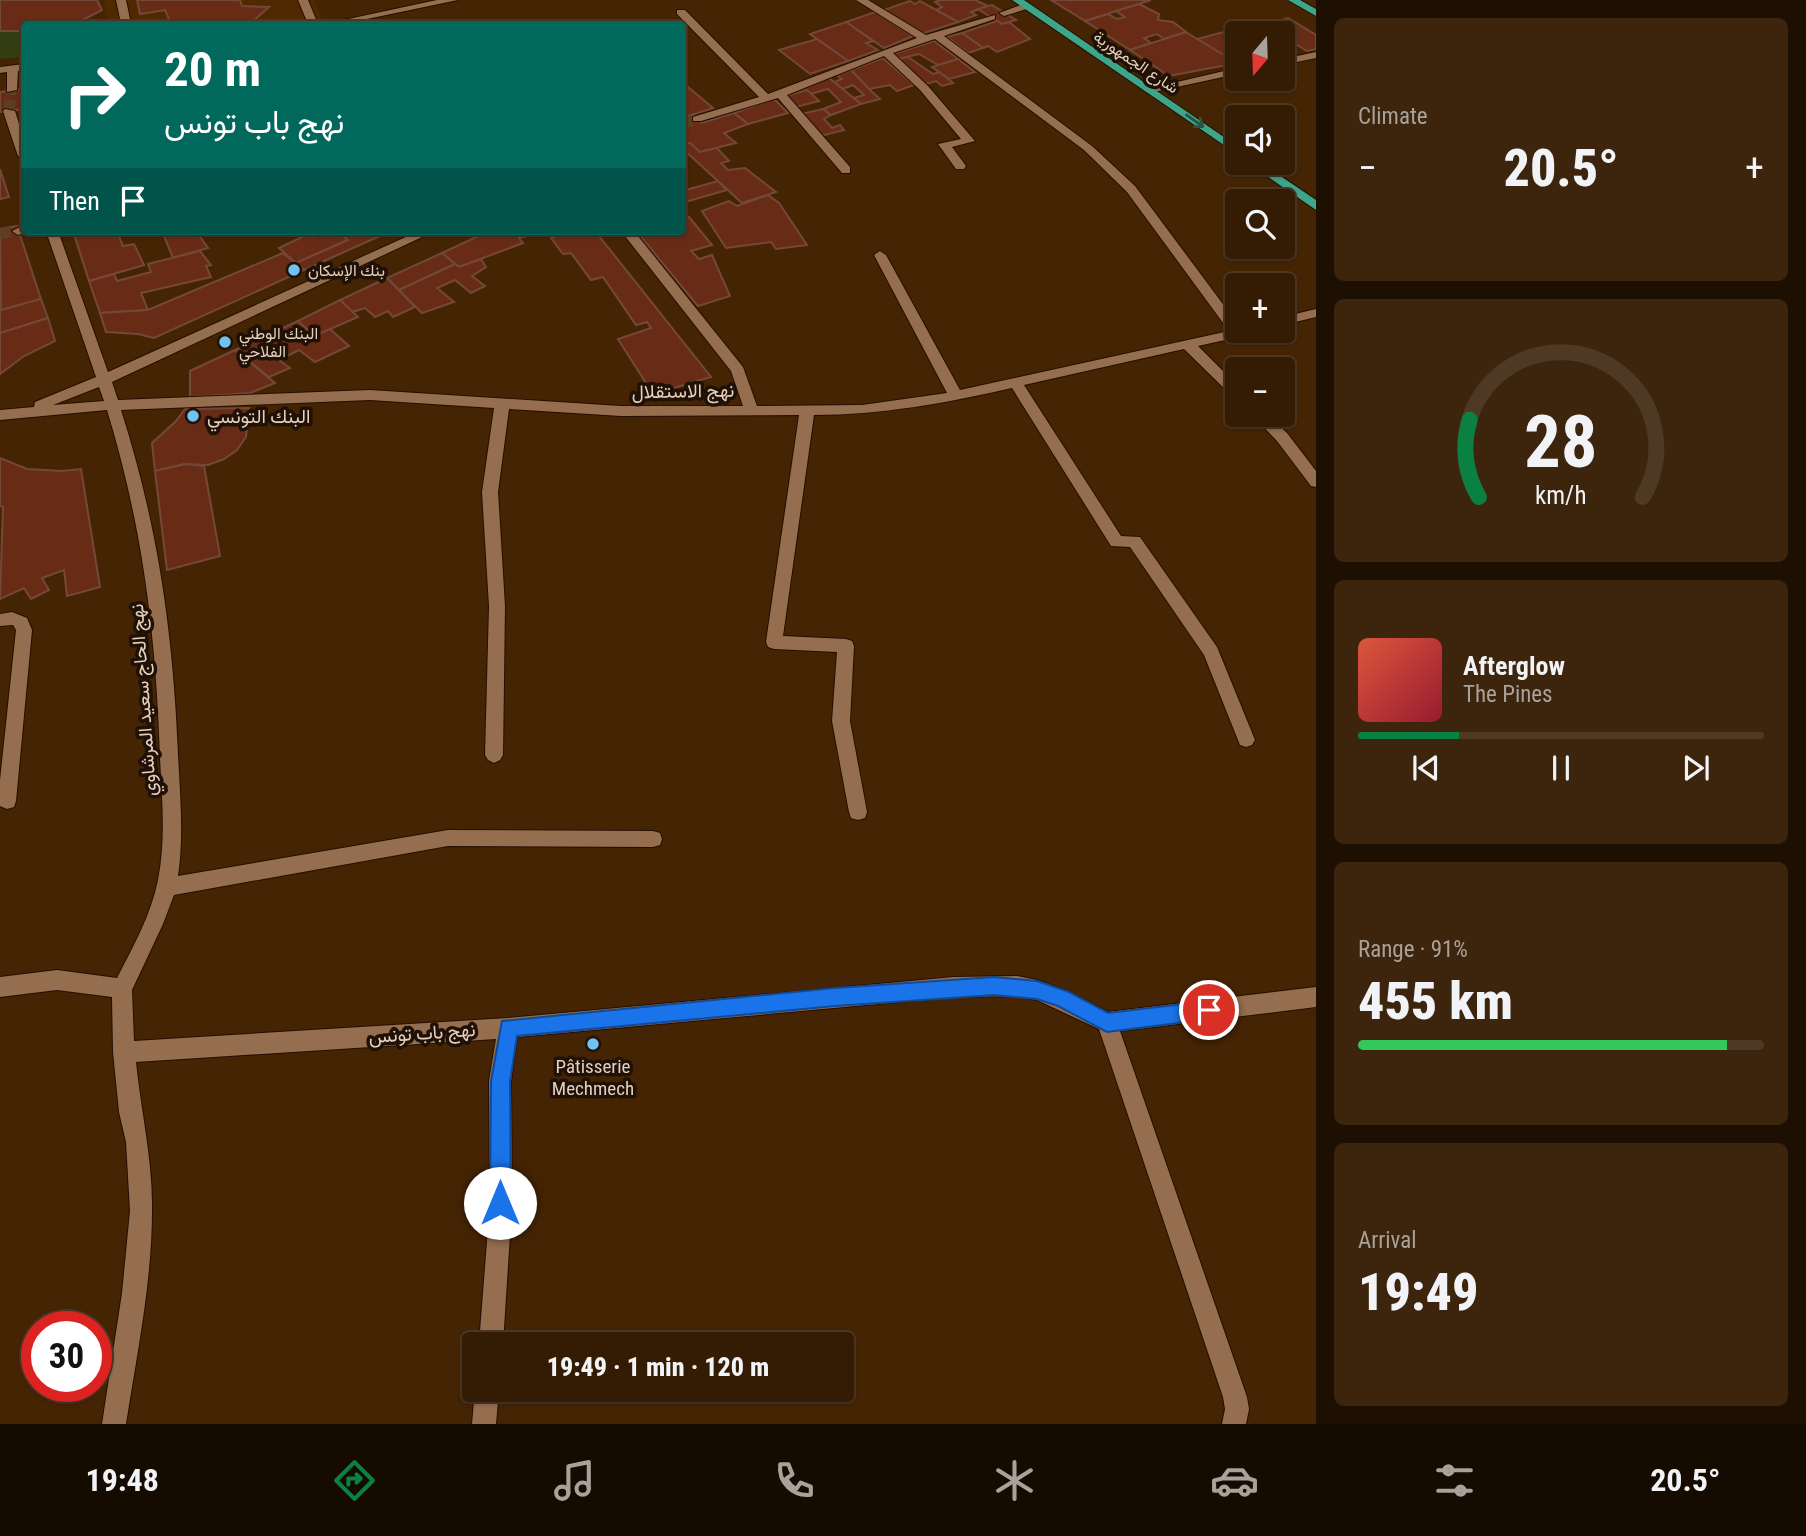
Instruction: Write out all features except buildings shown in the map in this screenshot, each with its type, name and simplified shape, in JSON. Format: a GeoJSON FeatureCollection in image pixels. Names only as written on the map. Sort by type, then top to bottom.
{"type":"FeatureCollection","features":[{"type":"Feature","properties":{"kind":"main road"},"geometry":{"type":"LineString","coordinates":[[1293,0],[1316,13]]}},
{"type":"Feature","properties":{"kind":"main road","name":"شارع الجمهورية"},"geometry":{"type":"LineString","coordinates":[[1021,3],[1225,143]]}},
{"type":"Feature","properties":{"kind":"main road"},"geometry":{"type":"LineString","coordinates":[[1271,175],[1316,206]]}},
{"type":"Feature","properties":{"kind":"street"},"geometry":{"type":"LineString","coordinates":[[121,0],[125,21]]}},
{"type":"Feature","properties":{"kind":"street"},"geometry":{"type":"LineString","coordinates":[[303,0],[312,21]]}},
{"type":"Feature","properties":{"kind":"street"},"geometry":{"type":"LineString","coordinates":[[345,21],[453,0]]}},
{"type":"Feature","properties":{"kind":"street"},"geometry":{"type":"LineString","coordinates":[[861,0],[930,36],[1050,118],[1087,148],[1132,190],[1225,310]]}},
{"type":"Feature","properties":{"kind":"street"},"geometry":{"type":"LineString","coordinates":[[1004,13],[1021,3]]}},
{"type":"Feature","properties":{"kind":"street"},"geometry":{"type":"LineString","coordinates":[[681,12],[766,98]]}},
{"type":"Feature","properties":{"kind":"street"},"geometry":{"type":"LineString","coordinates":[[697,119],[780,94],[886,52],[991,17]]}},
{"type":"Feature","properties":{"kind":"street"},"geometry":{"type":"LineString","coordinates":[[886,52],[923,88],[969,141],[944,144],[960,166]]}},
{"type":"Feature","properties":{"kind":"street"},"geometry":{"type":"LineString","coordinates":[[1295,59],[1316,55]]}},
{"type":"Feature","properties":{"kind":"street"},"geometry":{"type":"LineString","coordinates":[[0,70],[19,68],[11,90]]}},
{"type":"Feature","properties":{"kind":"street"},"geometry":{"type":"LineString","coordinates":[[1149,90],[1225,74]]}},
{"type":"Feature","properties":{"kind":"street"},"geometry":{"type":"LineString","coordinates":[[780,94],[846,170]]}},
{"type":"Feature","properties":{"kind":"street"},"geometry":{"type":"LineString","coordinates":[[21,117],[10,113],[21,147]]}},
{"type":"Feature","properties":{"kind":"street","name":"نهج الحاج سعيد المرشاوي"},"geometry":{"type":"LineString","coordinates":[[53,235],[106,379],[151,554],[162,622],[172,830],[167,887],[122,989]]}},
{"type":"Feature","properties":{"kind":"street"},"geometry":{"type":"LineString","coordinates":[[0,415],[21,412],[106,379],[420,235]]}},
{"type":"Feature","properties":{"kind":"street"},"geometry":{"type":"LineString","coordinates":[[630,235],[738,370],[751,409]]}},
{"type":"Feature","properties":{"kind":"street"},"geometry":{"type":"LineString","coordinates":[[880,255],[956,396]]}},
{"type":"Feature","properties":{"kind":"street"},"geometry":{"type":"LineString","coordinates":[[1295,318],[1316,313]]}},
{"type":"Feature","properties":{"kind":"street","name":"نهج الاستقلال"},"geometry":{"type":"LineString","coordinates":[[21,412],[112,405],[370,395],[621,411],[862,410],[956,396],[1225,336]]}},
{"type":"Feature","properties":{"kind":"street"},"geometry":{"type":"LineString","coordinates":[[1188,345],[1225,381]]}},
{"type":"Feature","properties":{"kind":"street"},"geometry":{"type":"LineString","coordinates":[[1015,382],[1117,542],[1134,541],[1211,652],[1246,740]]}},
{"type":"Feature","properties":{"kind":"street"},"geometry":{"type":"LineString","coordinates":[[494,755],[497,606],[490,492],[502,405]]}},
{"type":"Feature","properties":{"kind":"street"},"geometry":{"type":"LineString","coordinates":[[807,412],[774,642],[846,646],[841,721],[858,812]]}},
{"type":"Feature","properties":{"kind":"street"},"geometry":{"type":"LineString","coordinates":[[1272,427],[1316,482]]}},
{"type":"Feature","properties":{"kind":"street"},"geometry":{"type":"LineString","coordinates":[[0,620],[17,619],[24,630],[7,801]]}},
{"type":"Feature","properties":{"kind":"street"},"geometry":{"type":"LineString","coordinates":[[167,887],[448,838],[653,839]]}},
{"type":"Feature","properties":{"kind":"street"},"geometry":{"type":"LineString","coordinates":[[0,987],[57,980],[122,989],[124,1052],[130,1112],[138,1142],[141,1211],[134,1293],[114,1424]]}},
{"type":"Feature","properties":{"kind":"street","name":"نهج باب تونس"},"geometry":{"type":"LineString","coordinates":[[124,1052],[508,1028],[835,997],[994,986],[1037,990],[1062,999],[1107,1022]]}},
{"type":"Feature","properties":{"kind":"street"},"geometry":{"type":"LineString","coordinates":[[1234,1424],[1237,1409],[1235,1397],[1107,1022],[1316,997]]}},
{"type":"Feature","properties":{"kind":"street"},"geometry":{"type":"LineString","coordinates":[[492,1332],[500,1203],[500,1081],[508,1028]]}},
{"type":"Feature","properties":{"kind":"street"},"geometry":{"type":"LineString","coordinates":[[484,1424],[485,1402]]}},
{"type":"Feature","properties":{"kind":"shaded area"},"geometry":{"type":"Polygon","coordinates":[[[104,0],[314,0],[323,21],[107,21],[104,0]]]}},
{"type":"Feature","properties":{"kind":"green space"},"geometry":{"type":"Polygon","coordinates":[[[0,31],[21,31],[21,57],[0,59],[0,31]]]}},
{"type":"Feature","properties":{"kind":"tunnel"},"geometry":{"type":"LineString","coordinates":[[9,111],[11,90]]}},
{"type":"Feature","properties":{"kind":"tunnel"},"geometry":{"type":"LineString","coordinates":[[686,123],[697,119]]}},
{"type":"Feature","properties":{"kind":"tunnel"},"geometry":{"type":"LineString","coordinates":[[0,234],[18,231]]}},
{"type":"Feature","properties":{"kind":"place","name":"بنك الإسكان"},"geometry":{"type":"Point","coordinates":[294,270]}},
{"type":"Feature","properties":{"kind":"place","name":"البنك الوطني الفلاحي"},"geometry":{"type":"Point","coordinates":[225,342]}},
{"type":"Feature","properties":{"kind":"place","name":"البنك التونسي"},"geometry":{"type":"Point","coordinates":[193,416]}},
{"type":"Feature","properties":{"kind":"place","name":"Pâtisserie Mechmech"},"geometry":{"type":"Point","coordinates":[593,1044]}},
{"type":"Feature","properties":{"kind":"route"},"geometry":{"type":"LineString","coordinates":[[500,1203],[500,1081],[508,1028],[954,987],[1017,986],[1037,990],[1062,999],[1107,1022],[1209,1010]]}}]}
